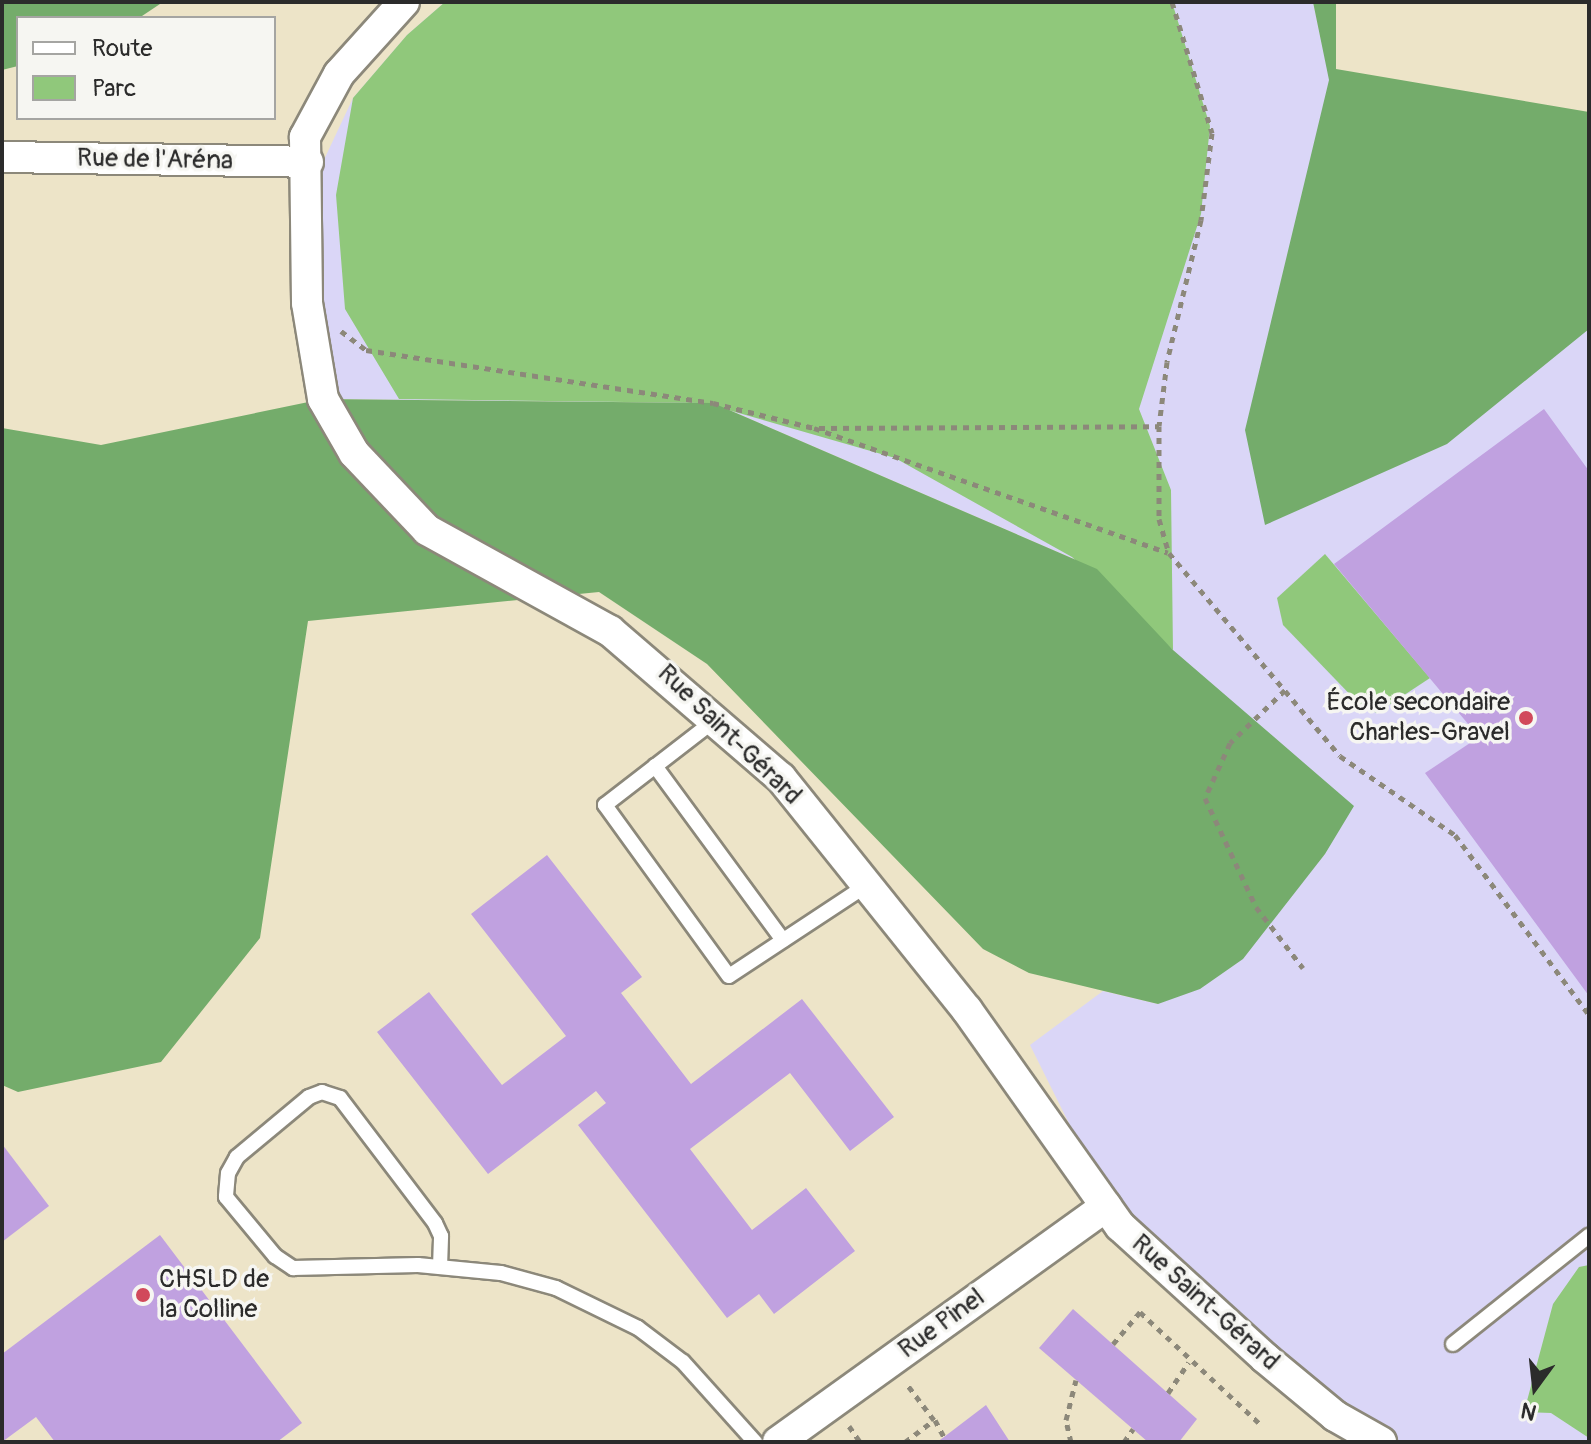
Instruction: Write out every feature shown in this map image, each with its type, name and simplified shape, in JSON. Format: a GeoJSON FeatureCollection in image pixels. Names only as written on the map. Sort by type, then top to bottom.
{"type":"FeatureCollection","features":[{"type":"Feature","properties":{"kind":"street","name":"Rue Saint-Gérard"},"geometry":{"type":"LineString","coordinates":[[404,2],[353,55],[317,108],[305,137],[308,162],[307,303],[323,399],[354,453],[406,512],[467,554],[610,631],[781,778],[976,1023],[1106,1206],[1174,1281],[1335,1416],[1381,1442]]}},
{"type":"Feature","properties":{"kind":"street","name":"Rue de l'Aréna"},"geometry":{"type":"LineString","coordinates":[[2,157],[308,162]]}},
{"type":"Feature","properties":{"kind":"street","name":"Rue Pinel"},"geometry":{"type":"LineString","coordinates":[[778,1442],[1106,1206]]}},
{"type":"Feature","properties":{"kind":"lane"},"geometry":{"type":"LineString","coordinates":[[716,719],[605,805],[729,976],[867,885]]}},
{"type":"Feature","properties":{"kind":"lane"},"geometry":{"type":"LineString","coordinates":[[655,766],[783,940]]}},
{"type":"Feature","properties":{"kind":"lane"},"geometry":{"type":"LineString","coordinates":[[440,1267],[441,1236],[435,1223],[340,1098],[322,1092],[309,1097],[237,1157],[228,1173],[226,1197],[275,1256],[293,1268],[440,1267],[515,1277],[606,1310],[683,1362],[755,1442]]}},
{"type":"Feature","properties":{"kind":"lane"},"geometry":{"type":"LineString","coordinates":[[1453,1344],[1589,1236]]}},
{"type":"Feature","properties":{"kind":"path"},"geometry":{"type":"LineString","coordinates":[[1172,2],[1212,133],[1201,220],[1167,362],[1159,426],[1159,519],[1169,553],[1340,756],[1455,835],[1589,1015]]}},
{"type":"Feature","properties":{"kind":"path"},"geometry":{"type":"LineString","coordinates":[[307,303],[366,350],[713,403],[814,428],[1169,553]]}},
{"type":"Feature","properties":{"kind":"path"},"geometry":{"type":"LineString","coordinates":[[814,428],[1159,426]]}},
{"type":"Feature","properties":{"kind":"path"},"geometry":{"type":"LineString","coordinates":[[1285,690],[1230,743],[1205,798],[1256,907],[1303,968]]}},
{"type":"Feature","properties":{"kind":"path"},"geometry":{"type":"LineString","coordinates":[[1113,1344],[1140,1312],[1189,1362],[1261,1425]]}},
{"type":"Feature","properties":{"kind":"path"},"geometry":{"type":"LineString","coordinates":[[1168,1393],[1189,1362]]}},
{"type":"Feature","properties":{"kind":"path"},"geometry":{"type":"LineString","coordinates":[[1071,1442],[1066,1420],[1076,1380]]}},
{"type":"Feature","properties":{"kind":"path"},"geometry":{"type":"LineString","coordinates":[[906,1383],[944,1437]]}},
{"type":"Feature","properties":{"kind":"path"},"geometry":{"type":"LineString","coordinates":[[905,1442],[934,1420]]}},
{"type":"Feature","properties":{"kind":"path"},"geometry":{"type":"LineString","coordinates":[[848,1424],[860,1442]]}},
{"type":"Feature","properties":{"kind":"path"},"geometry":{"type":"LineString","coordinates":[[1124,1442],[1133,1429]]}},
{"type":"Feature","properties":{"kind":"shaded area","name":"École secondaire Charles-Gravel"},"geometry":{"type":"Polygon","coordinates":[[[445,2],[1313,2],[1330,80],[1290,256],[1587,327],[1589,1442],[1391,1442],[1120,1226],[1030,1045],[1103,991],[1158,1004],[1286,898],[1325,854],[1173,650],[1097,569],[713,403],[323,399],[314,181],[353,98],[407,35],[445,2]]]}},
{"type":"Feature","properties":{"kind":"green space"},"geometry":{"type":"Polygon","coordinates":[[[2,2],[163,2],[142,16],[16,16],[16,66],[2,70],[2,2]]]}},
{"type":"Feature","properties":{"kind":"green space"},"geometry":{"type":"Polygon","coordinates":[[[445,2],[1172,2],[1210,126],[1201,214],[1139,409],[1171,490],[1173,650],[1072,557],[895,458],[704,403],[399,399],[345,309],[336,195],[353,98],[407,35],[445,2]]]}},
{"type":"Feature","properties":{"kind":"green space"},"geometry":{"type":"Polygon","coordinates":[[[1313,2],[1336,2],[1336,69],[1589,112],[1589,329],[1447,444],[1265,525],[1245,430],[1329,80],[1313,2]]]}},
{"type":"Feature","properties":{"kind":"green space"},"geometry":{"type":"Polygon","coordinates":[[[323,399],[713,403],[1097,569],[1173,650],[1354,806],[1325,854],[1243,959],[1200,989],[1158,1004],[1029,973],[983,949],[707,664],[599,592],[308,621],[260,938],[161,1062],[18,1092],[2,1085],[2,428],[101,445],[323,399]]]}},
{"type":"Feature","properties":{"kind":"green space"},"geometry":{"type":"Polygon","coordinates":[[[1325,554],[1430,678],[1377,713],[1362,707],[1283,625],[1277,598],[1325,554]]]}},
{"type":"Feature","properties":{"kind":"green space"},"geometry":{"type":"Polygon","coordinates":[[[1589,1265],[1589,1438],[1551,1413],[1524,1412],[1553,1304],[1579,1267],[1589,1265]]]}},
{"type":"Feature","properties":{"kind":"building","name":"École secondaire Charles-Gravel"},"geometry":{"type":"Polygon","coordinates":[[[1544,409],[1589,471],[1589,996],[1425,773],[1479,737],[1334,564],[1544,409]]]}},
{"type":"Feature","properties":{"kind":"building"},"geometry":{"type":"Polygon","coordinates":[[[547,855],[642,977],[621,993],[691,1084],[802,999],[894,1117],[850,1151],[790,1073],[690,1149],[752,1230],[806,1188],[855,1251],[774,1314],[759,1294],[727,1318],[578,1125],[606,1103],[596,1091],[488,1174],[377,1032],[429,992],[502,1085],[566,1036],[471,914],[547,855]]]}},
{"type":"Feature","properties":{"kind":"building"},"geometry":{"type":"Polygon","coordinates":[[[2,1144],[49,1206],[2,1242],[2,1144]]]}},
{"type":"Feature","properties":{"kind":"building","name":"CHSLD de la Colline"},"geometry":{"type":"Polygon","coordinates":[[[160,1235],[302,1423],[277,1442],[55,1442],[36,1417],[2,1442],[2,1354],[160,1235]]]}},
{"type":"Feature","properties":{"kind":"building"},"geometry":{"type":"Polygon","coordinates":[[[1073,1309],[1197,1419],[1179,1442],[1148,1442],[1039,1348],[1073,1309]]]}},
{"type":"Feature","properties":{"kind":"building"},"geometry":{"type":"Polygon","coordinates":[[[986,1405],[1010,1442],[937,1442],[944,1437],[986,1405]]]}},
{"type":"Feature","properties":{"kind":"place","name":"École secondaire Charles-Gravel"},"geometry":{"type":"Point","coordinates":[1526,718]}},
{"type":"Feature","properties":{"kind":"place","name":"CHSLD de la Colline"},"geometry":{"type":"Point","coordinates":[143,1295]}}]}
